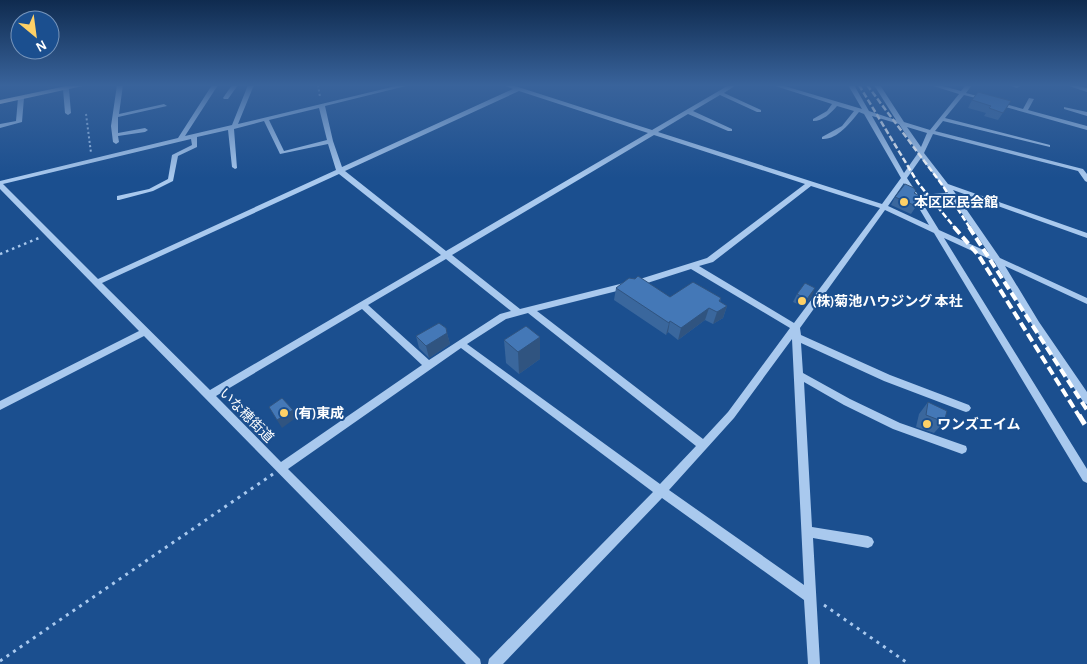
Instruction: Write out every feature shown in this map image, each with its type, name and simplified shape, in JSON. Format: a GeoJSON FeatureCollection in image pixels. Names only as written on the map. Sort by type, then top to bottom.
{"type":"FeatureCollection","features":[{"type":"Feature","properties":{"kind":"street"},"geometry":{"type":"LineString","coordinates":[[0,126],[19,122],[20,116]]}},
{"type":"Feature","properties":{"kind":"street"},"geometry":{"type":"LineString","coordinates":[[116,116],[115,139],[144,130]]}},
{"type":"Feature","properties":{"kind":"street"},"geometry":{"type":"LineString","coordinates":[[180,140],[195,116]]}},
{"type":"Feature","properties":{"kind":"street"},"geometry":{"type":"LineString","coordinates":[[235,167],[232,127],[237,116]]}},
{"type":"Feature","properties":{"kind":"street"},"geometry":{"type":"LineString","coordinates":[[0,184],[282,116]]}},
{"type":"Feature","properties":{"kind":"street"},"geometry":{"type":"LineString","coordinates":[[324,116],[339,170],[518,312]]}},
{"type":"Feature","properties":{"kind":"street"},"geometry":{"type":"LineString","coordinates":[[96,283],[459,116]]}},
{"type":"Feature","properties":{"kind":"street"},"geometry":{"type":"LineString","coordinates":[[601,116],[810,182],[884,208],[1087,301]]}},
{"type":"Feature","properties":{"kind":"street"},"geometry":{"type":"LineString","coordinates":[[208,396],[682,116]]}},
{"type":"Feature","properties":{"kind":"street"},"geometry":{"type":"LineString","coordinates":[[698,116],[730,130]]}},
{"type":"Feature","properties":{"kind":"street"},"geometry":{"type":"LineString","coordinates":[[815,120],[822,116]]}},
{"type":"Feature","properties":{"kind":"street"},"geometry":{"type":"LineString","coordinates":[[824,138],[844,127],[853,116]]}},
{"type":"Feature","properties":{"kind":"street"},"geometry":{"type":"LineString","coordinates":[[868,116],[904,178],[1087,478]]}},
{"type":"Feature","properties":{"kind":"street"},"geometry":{"type":"LineString","coordinates":[[878,116],[931,132],[1081,170],[1087,180]]}},
{"type":"Feature","properties":{"kind":"street"},"geometry":{"type":"LineString","coordinates":[[897,116],[996,259],[1036,324],[1087,400]]}},
{"type":"Feature","properties":{"kind":"street"},"geometry":{"type":"LineString","coordinates":[[494,664],[661,491],[731,415],[796,332],[884,208],[921,153],[931,132],[945,116]]}},
{"type":"Feature","properties":{"kind":"street"},"geometry":{"type":"LineString","coordinates":[[1043,116],[1087,128]]}},
{"type":"Feature","properties":{"kind":"street"},"geometry":{"type":"LineString","coordinates":[[942,119],[1048,146]]}},
{"type":"Feature","properties":{"kind":"street"},"geometry":{"type":"LineString","coordinates":[[266,120],[282,153],[330,141]]}},
{"type":"Feature","properties":{"kind":"street"},"geometry":{"type":"LineString","coordinates":[[119,198],[151,190],[171,180],[176,155],[195,146],[194,137]]}},
{"type":"Feature","properties":{"kind":"street"},"geometry":{"type":"LineString","coordinates":[[281,468],[460,343],[503,316],[641,282],[710,260],[810,182]]}},
{"type":"Feature","properties":{"kind":"street","name":"いな穂街道"},"geometry":{"type":"LineString","coordinates":[[0,184],[475,664]]}},
{"type":"Feature","properties":{"kind":"street"},"geometry":{"type":"LineString","coordinates":[[946,185],[1087,236]]}},
{"type":"Feature","properties":{"kind":"street"},"geometry":{"type":"LineString","coordinates":[[917,197],[953,195]]}},
{"type":"Feature","properties":{"kind":"street"},"geometry":{"type":"LineString","coordinates":[[692,266],[796,332],[887,378],[966,408]]}},
{"type":"Feature","properties":{"kind":"street"},"geometry":{"type":"LineString","coordinates":[[362,304],[428,365]]}},
{"type":"Feature","properties":{"kind":"street"},"geometry":{"type":"LineString","coordinates":[[529,309],[703,445]]}},
{"type":"Feature","properties":{"kind":"street"},"geometry":{"type":"LineString","coordinates":[[0,406],[145,332]]}},
{"type":"Feature","properties":{"kind":"street"},"geometry":{"type":"LineString","coordinates":[[796,332],[814,664]]}},
{"type":"Feature","properties":{"kind":"street"},"geometry":{"type":"LineString","coordinates":[[460,343],[661,491],[811,597]]}},
{"type":"Feature","properties":{"kind":"street"},"geometry":{"type":"LineString","coordinates":[[799,375],[847,402],[897,426],[962,449]]}},
{"type":"Feature","properties":{"kind":"street"},"geometry":{"type":"LineString","coordinates":[[808,532],[868,542]]}},
{"type":"Feature","properties":{"kind":"path"},"geometry":{"type":"LineString","coordinates":[[86,116],[91,162]]}},
{"type":"Feature","properties":{"kind":"path"},"geometry":{"type":"LineString","coordinates":[[0,254],[48,234]]}},
{"type":"Feature","properties":{"kind":"path"},"geometry":{"type":"LineString","coordinates":[[0,661],[281,468]]}},
{"type":"Feature","properties":{"kind":"path"},"geometry":{"type":"LineString","coordinates":[[811,597],[909,664]]}},
{"type":"Feature","properties":{"kind":"building"},"geometry":{"type":"Polygon","coordinates":[[[905,184],[914,188],[916,191],[914,193],[921,199],[916,206],[895,197],[905,184]]]}},
{"type":"Feature","properties":{"kind":"building"},"geometry":{"type":"Polygon","coordinates":[[[638,276],[670,297],[693,282],[721,298],[719,301],[727,306],[717,312],[709,308],[681,328],[670,321],[669,323],[616,288],[629,278],[635,279],[638,276]]]}},
{"type":"Feature","properties":{"kind":"building"},"geometry":{"type":"Polygon","coordinates":[[[805,283],[815,288],[807,299],[797,294],[805,283]]]}},
{"type":"Feature","properties":{"kind":"building"},"geometry":{"type":"Polygon","coordinates":[[[439,323],[446,328],[447,333],[426,346],[416,336],[439,323]]]}},
{"type":"Feature","properties":{"kind":"building"},"geometry":{"type":"Polygon","coordinates":[[[526,326],[540,337],[518,352],[504,340],[526,326]]]}},
{"type":"Feature","properties":{"kind":"building"},"geometry":{"type":"Polygon","coordinates":[[[282,398],[293,410],[277,420],[269,407],[282,398]]]}},
{"type":"Feature","properties":{"kind":"building"},"geometry":{"type":"Polygon","coordinates":[[[928,402],[947,411],[944,422],[926,415],[928,402]]]}},
{"type":"Feature","properties":{"kind":"railway"},"geometry":{"type":"LineString","coordinates":[[878,116],[918,183],[955,228]]}},
{"type":"Feature","properties":{"kind":"railway"},"geometry":{"type":"LineString","coordinates":[[890,116],[943,186],[970,228]]}},
{"type":"Feature","properties":{"kind":"railway"},"geometry":{"type":"LineString","coordinates":[[954,227],[979,256],[1079,416]]}},
{"type":"Feature","properties":{"kind":"railway"},"geometry":{"type":"LineString","coordinates":[[969,227],[1087,410]]}},
{"type":"Feature","properties":{"kind":"railway"},"geometry":{"type":"LineString","coordinates":[[1079,415],[1087,428]]}},
{"type":"Feature","properties":{"kind":"place","name":"本区区民会館"},"geometry":{"type":"Point","coordinates":[904,202]}},
{"type":"Feature","properties":{"kind":"place","name":"(株)菊池ハウジング 本社"},"geometry":{"type":"Point","coordinates":[802,301]}},
{"type":"Feature","properties":{"kind":"place","name":"(有)東成"},"geometry":{"type":"Point","coordinates":[284,413]}},
{"type":"Feature","properties":{"kind":"place","name":"ワンズエイム"},"geometry":{"type":"Point","coordinates":[927,424]}}]}
